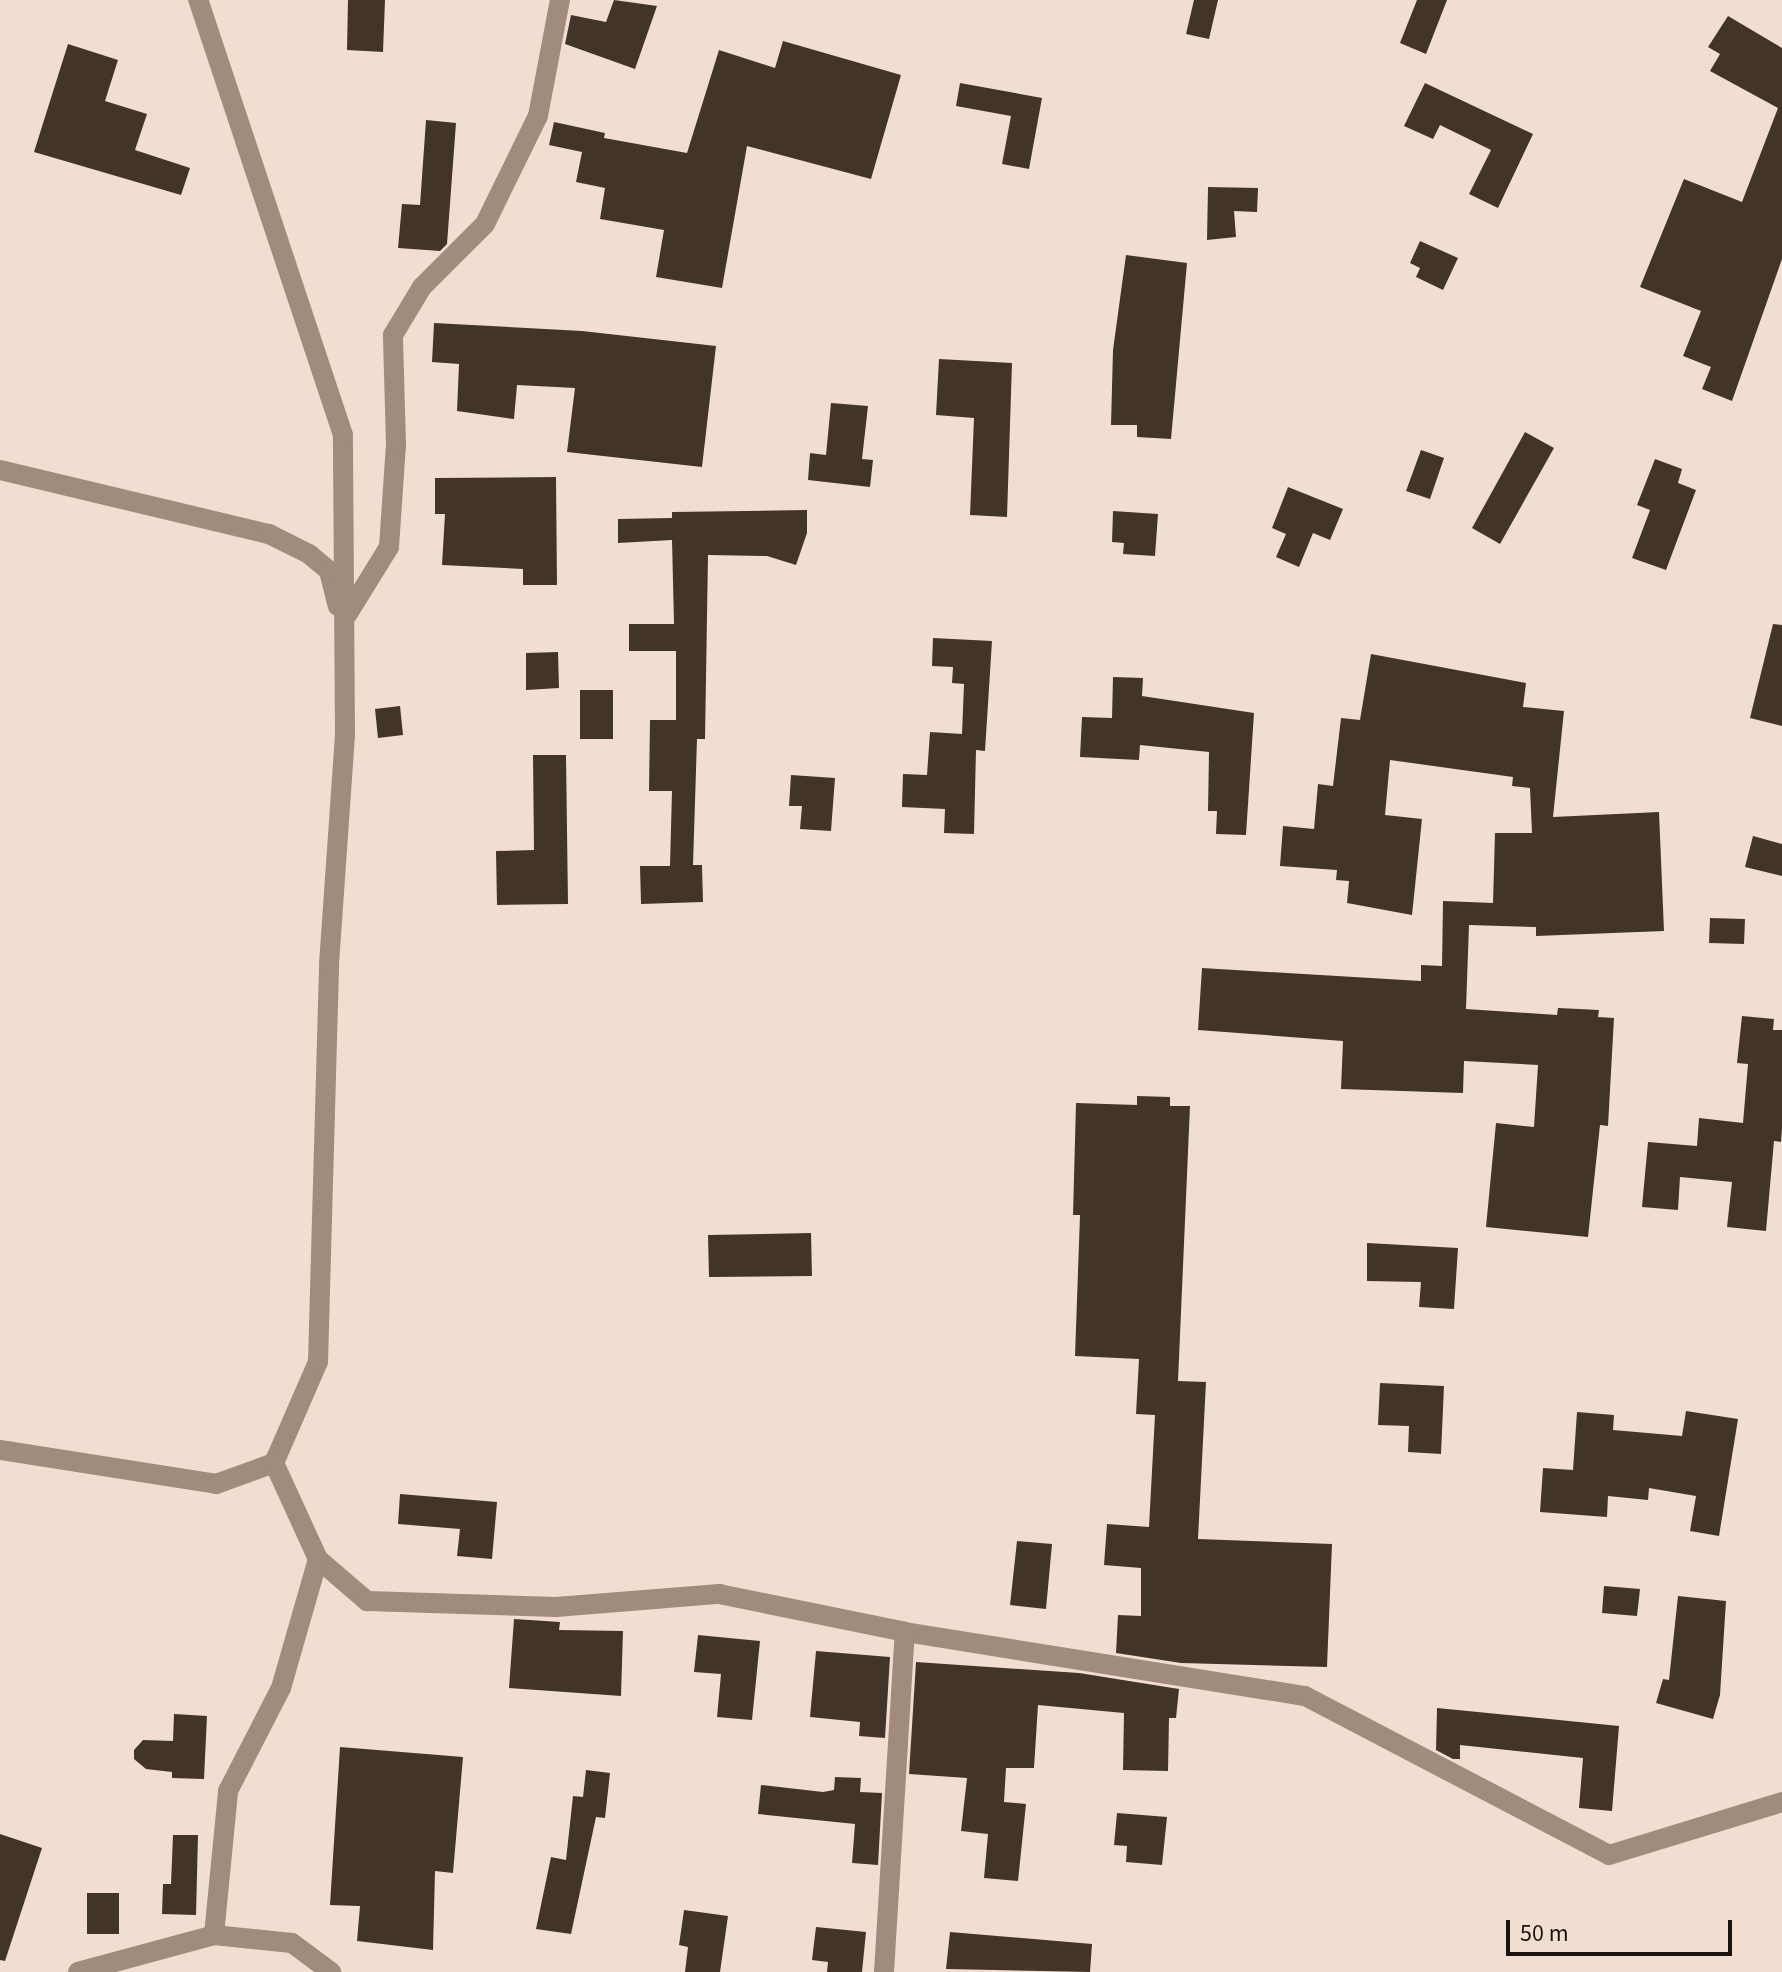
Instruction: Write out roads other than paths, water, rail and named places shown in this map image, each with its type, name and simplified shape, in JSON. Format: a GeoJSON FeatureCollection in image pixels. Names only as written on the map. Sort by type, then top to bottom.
{"type":"FeatureCollection","features":[{"type":"Feature","properties":{"kind":"street"},"geometry":{"type":"LineString","coordinates":[[0,1450],[216,1484],[274,1463],[318,1362],[346,626],[343,435],[198,0]]}},
{"type":"Feature","properties":{"kind":"street"},"geometry":{"type":"LineString","coordinates":[[346,626],[389,547],[396,445],[393,335],[422,287],[485,224],[538,116],[560,0]]}},
{"type":"Feature","properties":{"kind":"street"},"geometry":{"type":"LineString","coordinates":[[0,470],[269,534],[309,554],[329,571],[346,626]]}},
{"type":"Feature","properties":{"kind":"street"},"geometry":{"type":"LineString","coordinates":[[274,1463],[318,1559],[367,1601],[556,1607],[719,1594],[905,1632],[1305,1696],[1609,1855],[1782,1802]]}},
{"type":"Feature","properties":{"kind":"street"},"geometry":{"type":"LineString","coordinates":[[214,1935],[228,1791],[281,1688],[318,1559]]}},
{"type":"Feature","properties":{"kind":"street"},"geometry":{"type":"LineString","coordinates":[[884,1972],[905,1632]]}},
{"type":"Feature","properties":{"kind":"street"},"geometry":{"type":"LineString","coordinates":[[78,1972],[214,1935],[292,1943],[331,1972]]}}]}
